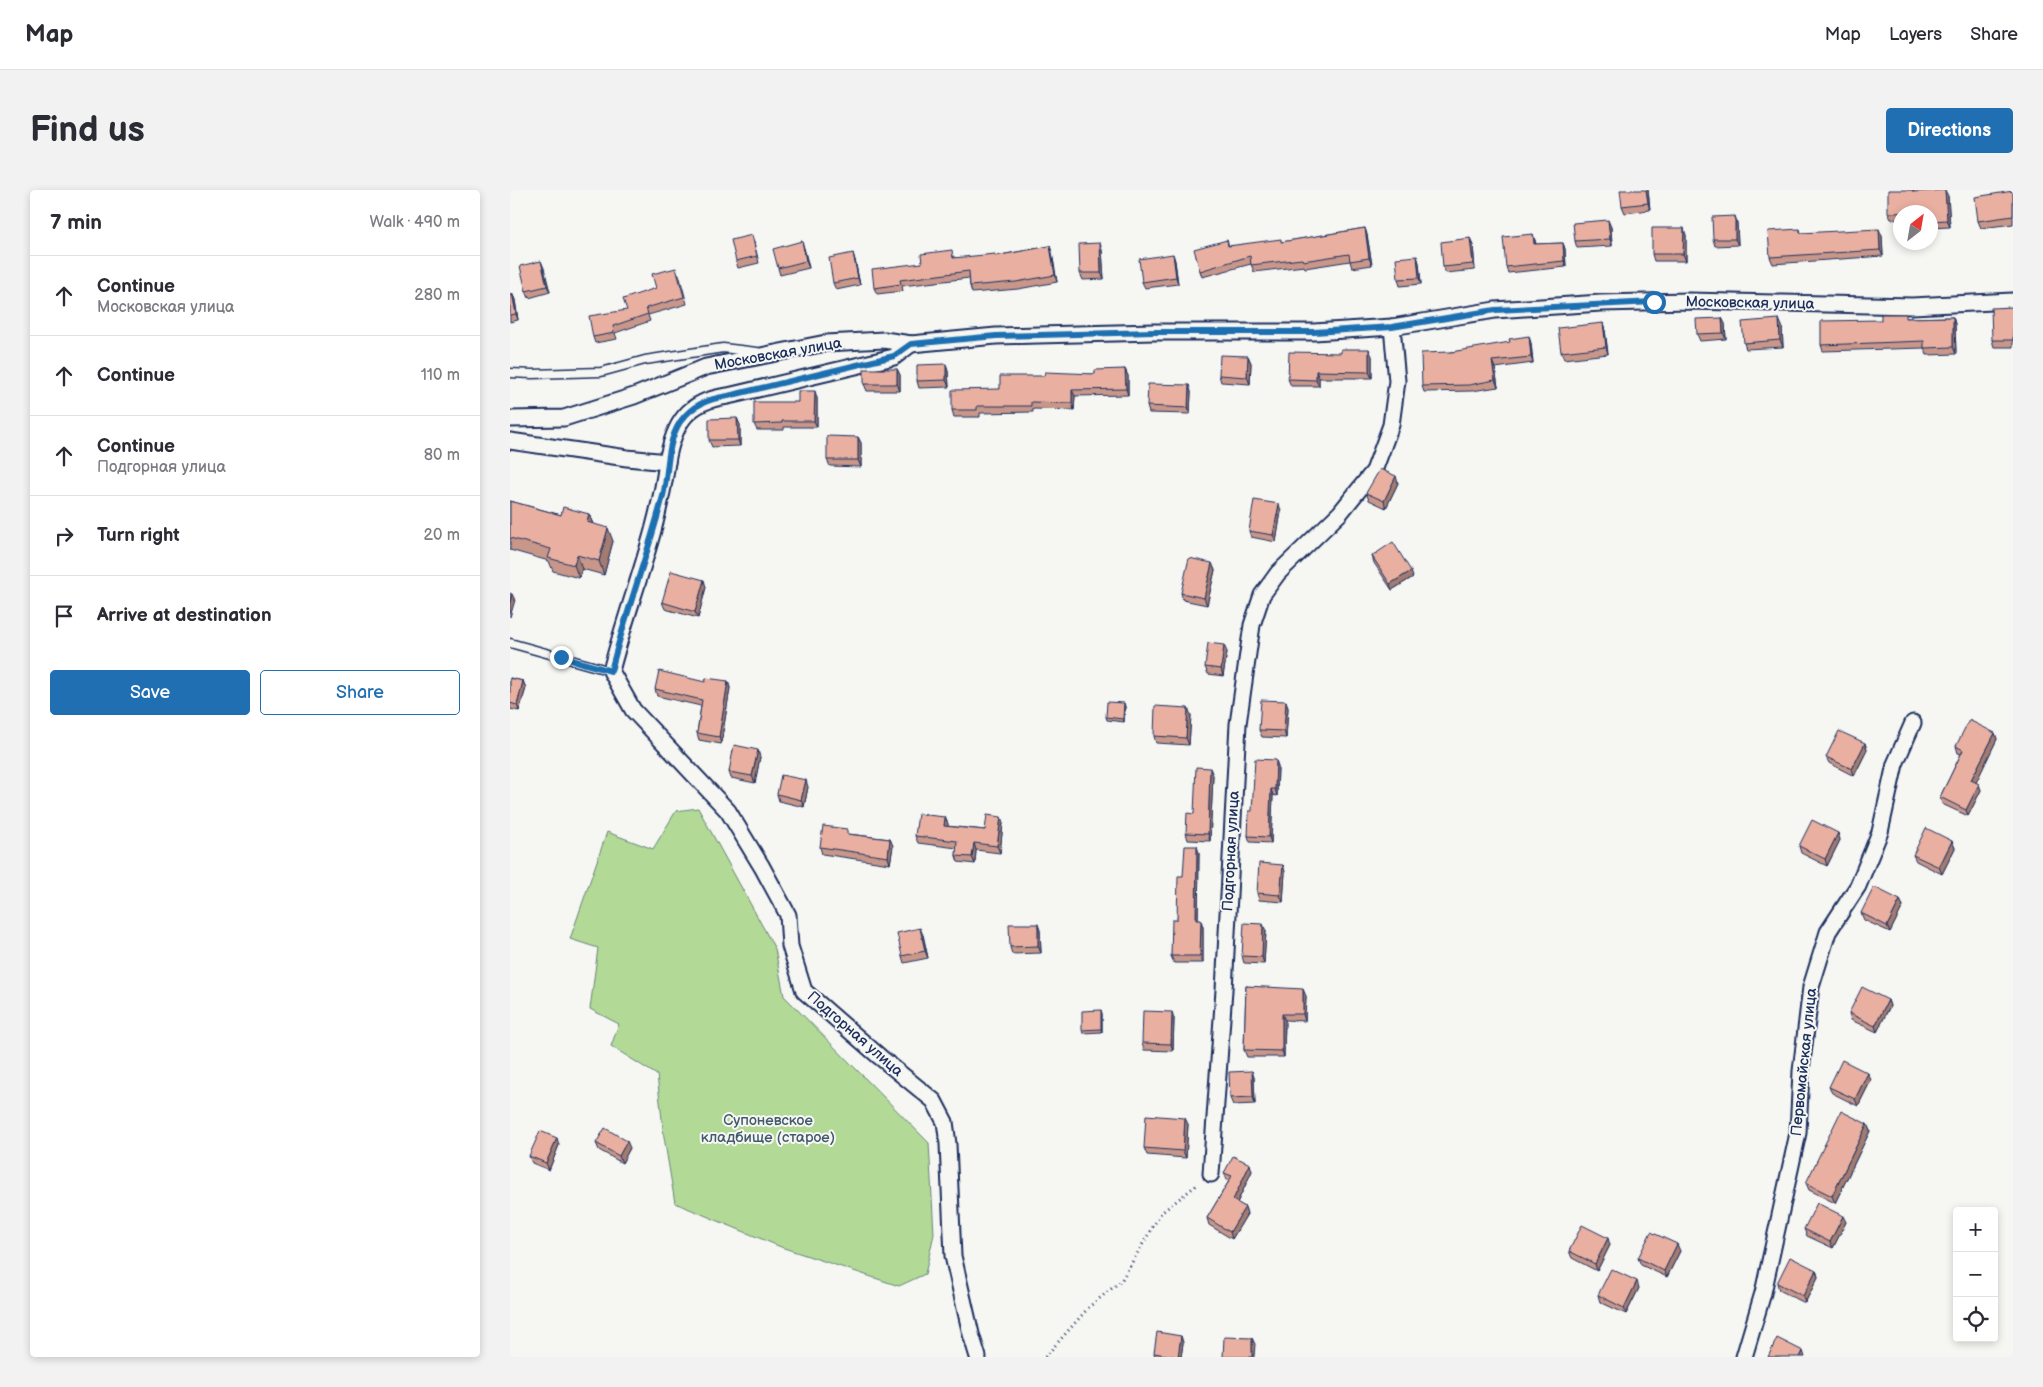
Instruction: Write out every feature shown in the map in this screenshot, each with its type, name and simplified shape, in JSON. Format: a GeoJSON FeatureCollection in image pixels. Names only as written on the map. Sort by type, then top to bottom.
{"type":"FeatureCollection","features":[{"type":"Feature","properties":{"kind":"street","name":"Московская улица"},"geometry":{"type":"LineString","coordinates":[[510,419],[564,418],[634,396],[706,367],[826,343],[884,340],[911,344],[996,336],[1154,332],[1314,332],[1392,327],[1495,310],[1601,303],[1689,301],[1912,306],[2013,301]]}},
{"type":"Feature","properties":{"kind":"street","name":"Подгорная улица"},"geometry":{"type":"LineString","coordinates":[[1211,1174],[1224,990],[1238,724],[1252,625],[1262,595],[1278,573],[1340,513],[1374,471],[1391,425],[1397,381],[1392,327]]}},
{"type":"Feature","properties":{"kind":"street"},"geometry":{"type":"LineString","coordinates":[[611,671],[621,630],[663,494],[667,462],[673,438],[680,422],[695,406],[711,398],[728,396],[894,356],[911,344]]}},
{"type":"Feature","properties":{"kind":"street"},"geometry":{"type":"LineString","coordinates":[[510,441],[667,462]]}},
{"type":"Feature","properties":{"kind":"street","name":"Подгорная улица"},"geometry":{"type":"LineString","coordinates":[[611,671],[632,710],[728,811],[762,867],[788,915],[790,946],[804,991],[934,1102],[945,1122],[948,1144],[953,1256],[978,1357]]}},
{"type":"Feature","properties":{"kind":"street","name":"Первомайская улица"},"geometry":{"type":"LineString","coordinates":[[1744,1357],[1763,1292],[1798,1133],[1801,1071],[1811,988],[1828,932],[1858,886],[1880,832],[1894,764],[1914,723]]}},
{"type":"Feature","properties":{"kind":"lane"},"geometry":{"type":"LineString","coordinates":[[510,372],[532,374],[601,372],[645,360],[723,348],[773,354]]}},
{"type":"Feature","properties":{"kind":"lane"},"geometry":{"type":"LineString","coordinates":[[510,643],[611,671]]}},
{"type":"Feature","properties":{"kind":"path"},"geometry":{"type":"LineString","coordinates":[[1045,1357],[1090,1306],[1120,1281],[1161,1213],[1211,1174]]}},
{"type":"Feature","properties":{"kind":"green space","name":"Супоневское кладбище (старое)"},"geometry":{"type":"Polygon","coordinates":[[[698,808],[775,949],[784,996],[929,1143],[934,1234],[925,1274],[899,1286],[781,1247],[675,1203],[664,1137],[657,1075],[611,1046],[619,1024],[590,1009],[598,948],[570,939],[607,832],[653,849],[676,811],[698,808]]]}},
{"type":"Feature","properties":{"kind":"building"},"geometry":{"type":"Polygon","coordinates":[[[1620,190],[1646,190],[1648,203],[1622,206],[1620,190]]]}},
{"type":"Feature","properties":{"kind":"building"},"geometry":{"type":"Polygon","coordinates":[[[1888,190],[1913,190],[1913,192],[1945,190],[1947,220],[1938,221],[1938,205],[1893,205],[1893,213],[1888,213],[1888,190]]]}},
{"type":"Feature","properties":{"kind":"building"},"geometry":{"type":"Polygon","coordinates":[[[2013,191],[2013,216],[1978,221],[1975,197],[2013,191]]]}},
{"type":"Feature","properties":{"kind":"building"},"geometry":{"type":"Polygon","coordinates":[[[1735,216],[1735,239],[1713,239],[1712,217],[1735,216]]]}},
{"type":"Feature","properties":{"kind":"building"},"geometry":{"type":"Polygon","coordinates":[[[1608,220],[1610,239],[1575,241],[1573,223],[1608,220]]]}},
{"type":"Feature","properties":{"kind":"building"},"geometry":{"type":"Polygon","coordinates":[[[1365,228],[1369,258],[1350,261],[1349,254],[1303,261],[1302,259],[1251,265],[1250,256],[1200,271],[1194,249],[1227,240],[1228,246],[1281,239],[1281,242],[1365,228]]]}},
{"type":"Feature","properties":{"kind":"building"},"geometry":{"type":"Polygon","coordinates":[[[1652,228],[1684,228],[1683,254],[1652,254],[1652,228]]]}},
{"type":"Feature","properties":{"kind":"building"},"geometry":{"type":"Polygon","coordinates":[[[1800,229],[1800,233],[1879,229],[1880,250],[1770,257],[1768,231],[1800,229]]]}},
{"type":"Feature","properties":{"kind":"building"},"geometry":{"type":"Polygon","coordinates":[[[1533,234],[1534,244],[1563,243],[1564,261],[1506,267],[1503,237],[1533,234]]]}},
{"type":"Feature","properties":{"kind":"building"},"geometry":{"type":"Polygon","coordinates":[[[752,235],[757,256],[736,261],[731,240],[752,235]]]}},
{"type":"Feature","properties":{"kind":"building"},"geometry":{"type":"Polygon","coordinates":[[[1470,238],[1473,264],[1443,267],[1441,242],[1470,238]]]}},
{"type":"Feature","properties":{"kind":"building"},"geometry":{"type":"Polygon","coordinates":[[[802,241],[806,261],[778,268],[773,249],[802,241]]]}},
{"type":"Feature","properties":{"kind":"building"},"geometry":{"type":"Polygon","coordinates":[[[1100,243],[1101,273],[1080,273],[1079,244],[1100,243]]]}},
{"type":"Feature","properties":{"kind":"building"},"geometry":{"type":"Polygon","coordinates":[[[1050,246],[1055,275],[1016,282],[970,286],[969,271],[900,280],[901,284],[874,288],[872,269],[922,263],[921,254],[952,250],[953,258],[995,254],[995,256],[1050,246]]]}},
{"type":"Feature","properties":{"kind":"building"},"geometry":{"type":"Polygon","coordinates":[[[853,253],[858,278],[833,283],[829,258],[853,253]]]}},
{"type":"Feature","properties":{"kind":"building"},"geometry":{"type":"Polygon","coordinates":[[[1173,254],[1176,277],[1142,282],[1139,259],[1173,254]]]}},
{"type":"Feature","properties":{"kind":"building"},"geometry":{"type":"Polygon","coordinates":[[[1417,256],[1419,278],[1398,279],[1396,258],[1417,256]]]}},
{"type":"Feature","properties":{"kind":"building"},"geometry":{"type":"Polygon","coordinates":[[[541,261],[547,286],[526,291],[520,266],[541,261]]]}},
{"type":"Feature","properties":{"kind":"building"},"geometry":{"type":"Polygon","coordinates":[[[676,268],[684,297],[646,308],[648,314],[613,326],[614,333],[593,337],[589,316],[627,310],[623,299],[656,288],[652,274],[676,268]]]}},
{"type":"Feature","properties":{"kind":"building"},"geometry":{"type":"Polygon","coordinates":[[[512,293],[516,314],[510,315],[510,294],[512,293]]]}},
{"type":"Feature","properties":{"kind":"building"},"geometry":{"type":"Polygon","coordinates":[[[2013,307],[2013,340],[1992,340],[1991,308],[2013,307]]]}},
{"type":"Feature","properties":{"kind":"building"},"geometry":{"type":"Polygon","coordinates":[[[1881,314],[1906,314],[1906,318],[1953,317],[1953,347],[1924,348],[1924,341],[1821,345],[1821,321],[1881,320],[1881,314]]]}},
{"type":"Feature","properties":{"kind":"building"},"geometry":{"type":"Polygon","coordinates":[[[1722,318],[1723,333],[1697,334],[1696,319],[1722,318]]]}},
{"type":"Feature","properties":{"kind":"building"},"geometry":{"type":"Polygon","coordinates":[[[1779,319],[1780,340],[1744,343],[1742,322],[1779,319]]]}},
{"type":"Feature","properties":{"kind":"building"},"geometry":{"type":"Polygon","coordinates":[[[1603,323],[1606,347],[1561,352],[1558,328],[1603,323]]]}},
{"type":"Feature","properties":{"kind":"building"},"geometry":{"type":"Polygon","coordinates":[[[1529,336],[1531,357],[1492,361],[1495,380],[1469,385],[1422,386],[1421,353],[1451,352],[1510,342],[1509,339],[1529,336]]]}},
{"type":"Feature","properties":{"kind":"building"},"geometry":{"type":"Polygon","coordinates":[[[1341,349],[1369,349],[1369,372],[1316,371],[1316,380],[1288,379],[1289,352],[1341,353],[1341,349]]]}},
{"type":"Feature","properties":{"kind":"building"},"geometry":{"type":"Polygon","coordinates":[[[1220,355],[1248,356],[1247,377],[1219,375],[1220,355]]]}},
{"type":"Feature","properties":{"kind":"building"},"geometry":{"type":"Polygon","coordinates":[[[946,364],[946,380],[917,381],[917,365],[946,364]]]}},
{"type":"Feature","properties":{"kind":"building"},"geometry":{"type":"Polygon","coordinates":[[[864,369],[897,369],[897,384],[864,384],[864,369]]]}},
{"type":"Feature","properties":{"kind":"building"},"geometry":{"type":"Polygon","coordinates":[[[1125,369],[1126,389],[1072,390],[1072,403],[1031,402],[1031,406],[977,406],[977,410],[952,410],[952,390],[1000,389],[1000,376],[1044,376],[1045,372],[1095,374],[1095,370],[1125,369]]]}},
{"type":"Feature","properties":{"kind":"building"},"geometry":{"type":"Polygon","coordinates":[[[1148,384],[1189,385],[1188,408],[1147,406],[1148,384]]]}},
{"type":"Feature","properties":{"kind":"building"},"geometry":{"type":"Polygon","coordinates":[[[798,391],[815,391],[814,421],[782,421],[782,423],[754,424],[754,402],[798,402],[798,391]]]}},
{"type":"Feature","properties":{"kind":"building"},"geometry":{"type":"Polygon","coordinates":[[[737,418],[738,440],[709,440],[709,419],[737,418]]]}},
{"type":"Feature","properties":{"kind":"building"},"geometry":{"type":"Polygon","coordinates":[[[827,436],[858,437],[858,460],[827,460],[827,436]]]}},
{"type":"Feature","properties":{"kind":"building"},"geometry":{"type":"Polygon","coordinates":[[[1380,469],[1396,476],[1384,501],[1366,493],[1380,469]]]}},
{"type":"Feature","properties":{"kind":"building"},"geometry":{"type":"Polygon","coordinates":[[[1254,500],[1279,504],[1273,535],[1249,531],[1254,500]]]}},
{"type":"Feature","properties":{"kind":"building"},"geometry":{"type":"Polygon","coordinates":[[[510,501],[561,515],[563,507],[589,514],[587,522],[608,528],[599,561],[577,555],[574,565],[548,558],[551,549],[510,538],[510,501]]]}},
{"type":"Feature","properties":{"kind":"building"},"geometry":{"type":"Polygon","coordinates":[[[1393,542],[1411,571],[1390,584],[1372,556],[1393,542]]]}},
{"type":"Feature","properties":{"kind":"building"},"geometry":{"type":"Polygon","coordinates":[[[1189,558],[1212,563],[1204,598],[1181,593],[1189,558]]]}},
{"type":"Feature","properties":{"kind":"building"},"geometry":{"type":"Polygon","coordinates":[[[671,571],[704,580],[695,612],[662,602],[671,571]]]}},
{"type":"Feature","properties":{"kind":"building"},"geometry":{"type":"Polygon","coordinates":[[[1208,643],[1224,645],[1221,669],[1205,667],[1208,643]]]}},
{"type":"Feature","properties":{"kind":"building"},"geometry":{"type":"Polygon","coordinates":[[[659,671],[705,682],[706,678],[728,681],[719,737],[697,733],[702,700],[655,689],[659,671]]]}},
{"type":"Feature","properties":{"kind":"building"},"geometry":{"type":"Polygon","coordinates":[[[510,678],[523,681],[517,705],[510,703],[510,678]]]}},
{"type":"Feature","properties":{"kind":"building"},"geometry":{"type":"Polygon","coordinates":[[[1261,700],[1286,701],[1284,731],[1259,730],[1261,700]]]}},
{"type":"Feature","properties":{"kind":"building"},"geometry":{"type":"Polygon","coordinates":[[[1107,702],[1124,703],[1123,719],[1106,717],[1107,702]]]}},
{"type":"Feature","properties":{"kind":"building"},"geometry":{"type":"Polygon","coordinates":[[[1155,706],[1188,708],[1186,738],[1154,736],[1155,706]]]}},
{"type":"Feature","properties":{"kind":"building"},"geometry":{"type":"Polygon","coordinates":[[[1969,720],[1995,733],[1971,780],[1979,784],[1966,810],[1940,797],[1963,750],[1956,746],[1969,720]]]}},
{"type":"Feature","properties":{"kind":"building"},"geometry":{"type":"Polygon","coordinates":[[[1839,731],[1865,743],[1852,769],[1826,757],[1839,731]]]}},
{"type":"Feature","properties":{"kind":"building"},"geometry":{"type":"Polygon","coordinates":[[[734,745],[758,750],[752,776],[729,772],[734,745]]]}},
{"type":"Feature","properties":{"kind":"building"},"geometry":{"type":"Polygon","coordinates":[[[1255,759],[1276,760],[1275,789],[1271,789],[1269,837],[1248,836],[1249,811],[1252,811],[1255,759]]]}},
{"type":"Feature","properties":{"kind":"building"},"geometry":{"type":"Polygon","coordinates":[[[1196,767],[1210,768],[1208,834],[1186,833],[1187,813],[1194,814],[1196,767]]]}},
{"type":"Feature","properties":{"kind":"building"},"geometry":{"type":"Polygon","coordinates":[[[781,775],[806,780],[801,800],[777,794],[781,775]]]}},
{"type":"Feature","properties":{"kind":"building"},"geometry":{"type":"Polygon","coordinates":[[[918,814],[945,817],[944,826],[985,830],[987,815],[1001,817],[997,846],[974,843],[972,857],[956,856],[957,841],[915,836],[918,814]]]}},
{"type":"Feature","properties":{"kind":"building"},"geometry":{"type":"Polygon","coordinates":[[[1812,820],[1838,833],[1825,859],[1799,846],[1812,820]]]}},
{"type":"Feature","properties":{"kind":"building"},"geometry":{"type":"Polygon","coordinates":[[[823,826],[847,829],[847,834],[890,839],[888,857],[820,847],[823,826]]]}},
{"type":"Feature","properties":{"kind":"building"},"geometry":{"type":"Polygon","coordinates":[[[1926,828],[1952,841],[1939,867],[1913,855],[1926,828]]]}},
{"type":"Feature","properties":{"kind":"building"},"geometry":{"type":"Polygon","coordinates":[[[1185,846],[1197,846],[1196,920],[1201,920],[1200,956],[1171,956],[1172,920],[1177,920],[1178,876],[1183,876],[1185,846]]]}},
{"type":"Feature","properties":{"kind":"building"},"geometry":{"type":"Polygon","coordinates":[[[1259,863],[1283,865],[1280,895],[1257,893],[1259,863]]]}},
{"type":"Feature","properties":{"kind":"building"},"geometry":{"type":"Polygon","coordinates":[[[1874,887],[1900,900],[1887,926],[1861,913],[1874,887]]]}},
{"type":"Feature","properties":{"kind":"building"},"geometry":{"type":"Polygon","coordinates":[[[1244,923],[1263,924],[1262,957],[1242,956],[1244,923]]]}},
{"type":"Feature","properties":{"kind":"building"},"geometry":{"type":"Polygon","coordinates":[[[1009,924],[1038,924],[1038,946],[1010,947],[1009,924]]]}},
{"type":"Feature","properties":{"kind":"building"},"geometry":{"type":"Polygon","coordinates":[[[920,928],[925,951],[902,956],[897,933],[920,928]]]}},
{"type":"Feature","properties":{"kind":"building"},"geometry":{"type":"Polygon","coordinates":[[[1246,986],[1303,989],[1303,1014],[1282,1014],[1282,1051],[1244,1050],[1246,986]]]}},
{"type":"Feature","properties":{"kind":"building"},"geometry":{"type":"Polygon","coordinates":[[[1862,987],[1888,1000],[1875,1026],[1849,1013],[1862,987]]]}},
{"type":"Feature","properties":{"kind":"building"},"geometry":{"type":"Polygon","coordinates":[[[1101,1010],[1101,1029],[1082,1030],[1082,1011],[1101,1010]]]}},
{"type":"Feature","properties":{"kind":"building"},"geometry":{"type":"Polygon","coordinates":[[[1143,1011],[1172,1012],[1171,1044],[1142,1043],[1143,1011]]]}},
{"type":"Feature","properties":{"kind":"building"},"geometry":{"type":"Polygon","coordinates":[[[1842,1060],[1868,1073],[1855,1099],[1829,1087],[1842,1060]]]}},
{"type":"Feature","properties":{"kind":"building"},"geometry":{"type":"Polygon","coordinates":[[[1252,1071],[1253,1097],[1230,1098],[1229,1072],[1252,1071]]]}},
{"type":"Feature","properties":{"kind":"building"},"geometry":{"type":"Polygon","coordinates":[[[1841,1111],[1867,1124],[1832,1196],[1806,1183],[1841,1111]]]}},
{"type":"Feature","properties":{"kind":"building"},"geometry":{"type":"Polygon","coordinates":[[[1146,1115],[1185,1118],[1183,1151],[1144,1148],[1146,1115]]]}},
{"type":"Feature","properties":{"kind":"building"},"geometry":{"type":"Polygon","coordinates":[[[605,1128],[627,1141],[619,1156],[596,1143],[605,1128]]]}},
{"type":"Feature","properties":{"kind":"building"},"geometry":{"type":"Polygon","coordinates":[[[540,1131],[557,1138],[546,1163],[529,1156],[540,1131]]]}},
{"type":"Feature","properties":{"kind":"building"},"geometry":{"type":"Polygon","coordinates":[[[1233,1156],[1250,1164],[1233,1200],[1245,1207],[1230,1232],[1207,1218],[1232,1176],[1224,1173],[1233,1156]]]}},
{"type":"Feature","properties":{"kind":"building"},"geometry":{"type":"Polygon","coordinates":[[[1817,1203],[1843,1216],[1830,1242],[1804,1229],[1817,1203]]]}},
{"type":"Feature","properties":{"kind":"building"},"geometry":{"type":"Polygon","coordinates":[[[1582,1225],[1608,1238],[1595,1264],[1569,1251],[1582,1225]]]}},
{"type":"Feature","properties":{"kind":"building"},"geometry":{"type":"Polygon","coordinates":[[[1651,1232],[1677,1244],[1664,1271],[1638,1258],[1651,1232]]]}},
{"type":"Feature","properties":{"kind":"building"},"geometry":{"type":"Polygon","coordinates":[[[1790,1257],[1816,1270],[1803,1296],[1777,1283],[1790,1257]]]}},
{"type":"Feature","properties":{"kind":"building"},"geometry":{"type":"Polygon","coordinates":[[[1611,1269],[1637,1281],[1624,1308],[1598,1295],[1611,1269]]]}},
{"type":"Feature","properties":{"kind":"building"},"geometry":{"type":"Polygon","coordinates":[[[1157,1332],[1181,1336],[1178,1357],[1154,1353],[1157,1332]]]}},
{"type":"Feature","properties":{"kind":"building"},"geometry":{"type":"Polygon","coordinates":[[[1224,1337],[1252,1338],[1252,1357],[1223,1357],[1224,1337]]]}},
{"type":"Feature","properties":{"kind":"building"},"geometry":{"type":"Polygon","coordinates":[[[1777,1338],[1803,1351],[1800,1357],[1768,1357],[1777,1338]]]}},
{"type":"Feature","properties":{"kind":"route"},"geometry":{"type":"LineString","coordinates":[[561,657],[611,671],[621,630],[663,494],[667,462],[673,438],[680,422],[695,406],[711,398],[728,396],[894,356],[911,344],[996,336],[1154,332],[1314,332],[1392,327],[1495,310],[1601,303],[1654,302]]}}]}
